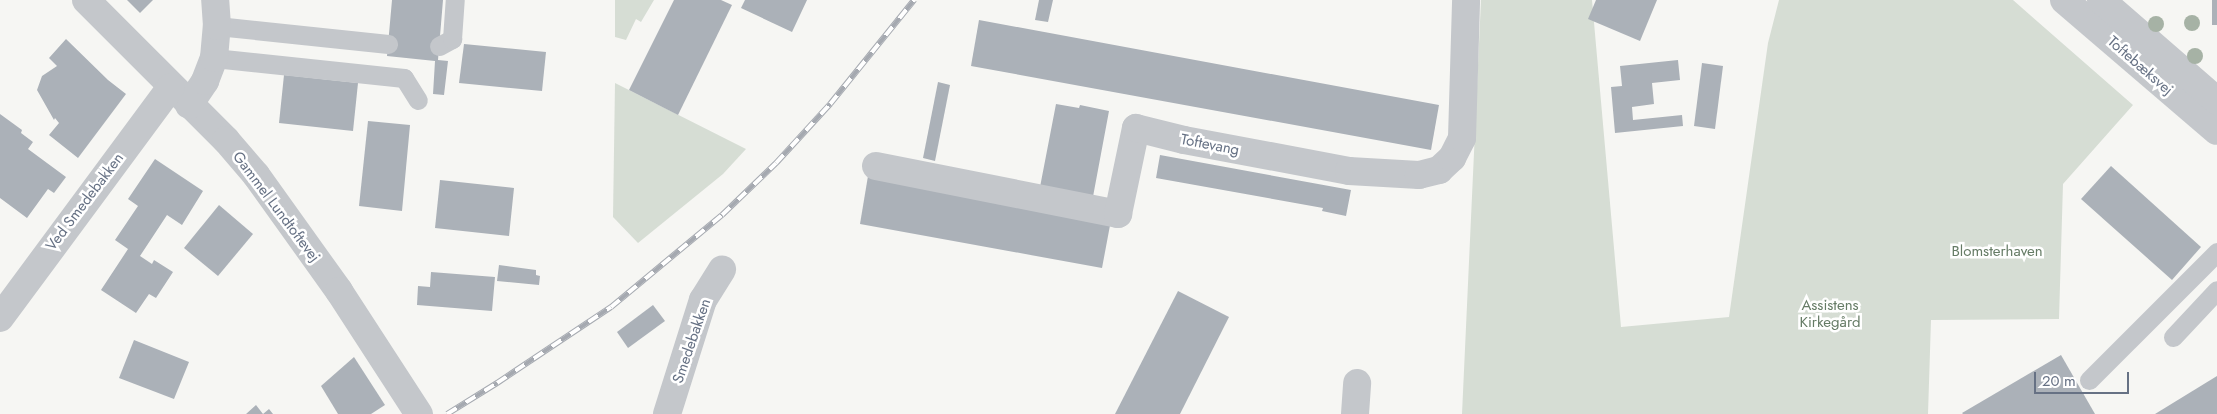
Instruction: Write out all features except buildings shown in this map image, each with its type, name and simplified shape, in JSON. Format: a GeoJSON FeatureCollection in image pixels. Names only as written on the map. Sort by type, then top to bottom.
{"type":"FeatureCollection","features":[{"type":"Feature","properties":{"kind":"street","name":"Gammel Lundtoftevej"},"geometry":{"type":"LineString","coordinates":[[86,0],[226,140],[256,174],[338,291],[419,414]]}},
{"type":"Feature","properties":{"kind":"street","name":"Toftevang"},"geometry":{"type":"LineString","coordinates":[[876,166],[1118,214],[1136,128],[1184,140],[1349,171],[1419,175],[1439,170],[1452,158],[1462,138],[1466,0]]}},
{"type":"Feature","properties":{"kind":"street","name":"Toftebæksvej"},"geometry":{"type":"LineString","coordinates":[[2064,0],[2217,131]]}},
{"type":"Feature","properties":{"kind":"street","name":"Toftebæksvej"},"geometry":{"type":"LineString","coordinates":[[2101,0],[2217,102]]}},
{"type":"Feature","properties":{"kind":"street","name":"Ved Smedebakken"},"geometry":{"type":"LineString","coordinates":[[0,318],[180,96],[205,81],[214,58],[216,13]]}},
{"type":"Feature","properties":{"kind":"street","name":"Smedebakken"},"geometry":{"type":"LineString","coordinates":[[667,414],[703,300],[722,270]]}},
{"type":"Feature","properties":{"kind":"street"},"geometry":{"type":"LineString","coordinates":[[1355,414],[1357,383]]}},
{"type":"Feature","properties":{"kind":"lane"},"geometry":{"type":"LineString","coordinates":[[439,46],[452,39],[455,0]]}},
{"type":"Feature","properties":{"kind":"lane"},"geometry":{"type":"LineString","coordinates":[[216,13],[388,44]]}},
{"type":"Feature","properties":{"kind":"lane"},"geometry":{"type":"LineString","coordinates":[[214,58],[404,78],[418,100]]}},
{"type":"Feature","properties":{"kind":"lane"},"geometry":{"type":"LineString","coordinates":[[2089,380],[2217,252]]}},
{"type":"Feature","properties":{"kind":"lane"},"geometry":{"type":"LineString","coordinates":[[2173,337],[2217,290]]}},
{"type":"Feature","properties":{"kind":"green space"},"geometry":{"type":"Polygon","coordinates":[[[615,0],[654,0],[641,22],[636,19],[626,40],[615,37],[615,0]]]}},
{"type":"Feature","properties":{"kind":"green space"},"geometry":{"type":"Polygon","coordinates":[[[1481,0],[1592,0],[1621,327],[1729,317],[1768,43],[1779,0],[2013,0],[2133,105],[2063,184],[2059,319],[1931,320],[1928,414],[1462,414],[1481,0]]]}},
{"type":"Feature","properties":{"kind":"green space"},"geometry":{"type":"Polygon","coordinates":[[[615,83],[746,149],[723,174],[638,243],[613,217],[615,83]]]}},
{"type":"Feature","properties":{"kind":"railway"},"geometry":{"type":"LineString","coordinates":[[447,414],[611,307],[722,215],[776,163],[830,104],[914,0]]}},
{"type":"Feature","properties":{"kind":"park label","name":"Blomsterhaven"},"geometry":{"type":"Point","coordinates":[1997,252]}},
{"type":"Feature","properties":{"kind":"park label","name":"Assistens Kirkegård"},"geometry":{"type":"Point","coordinates":[1830,314]}}]}
